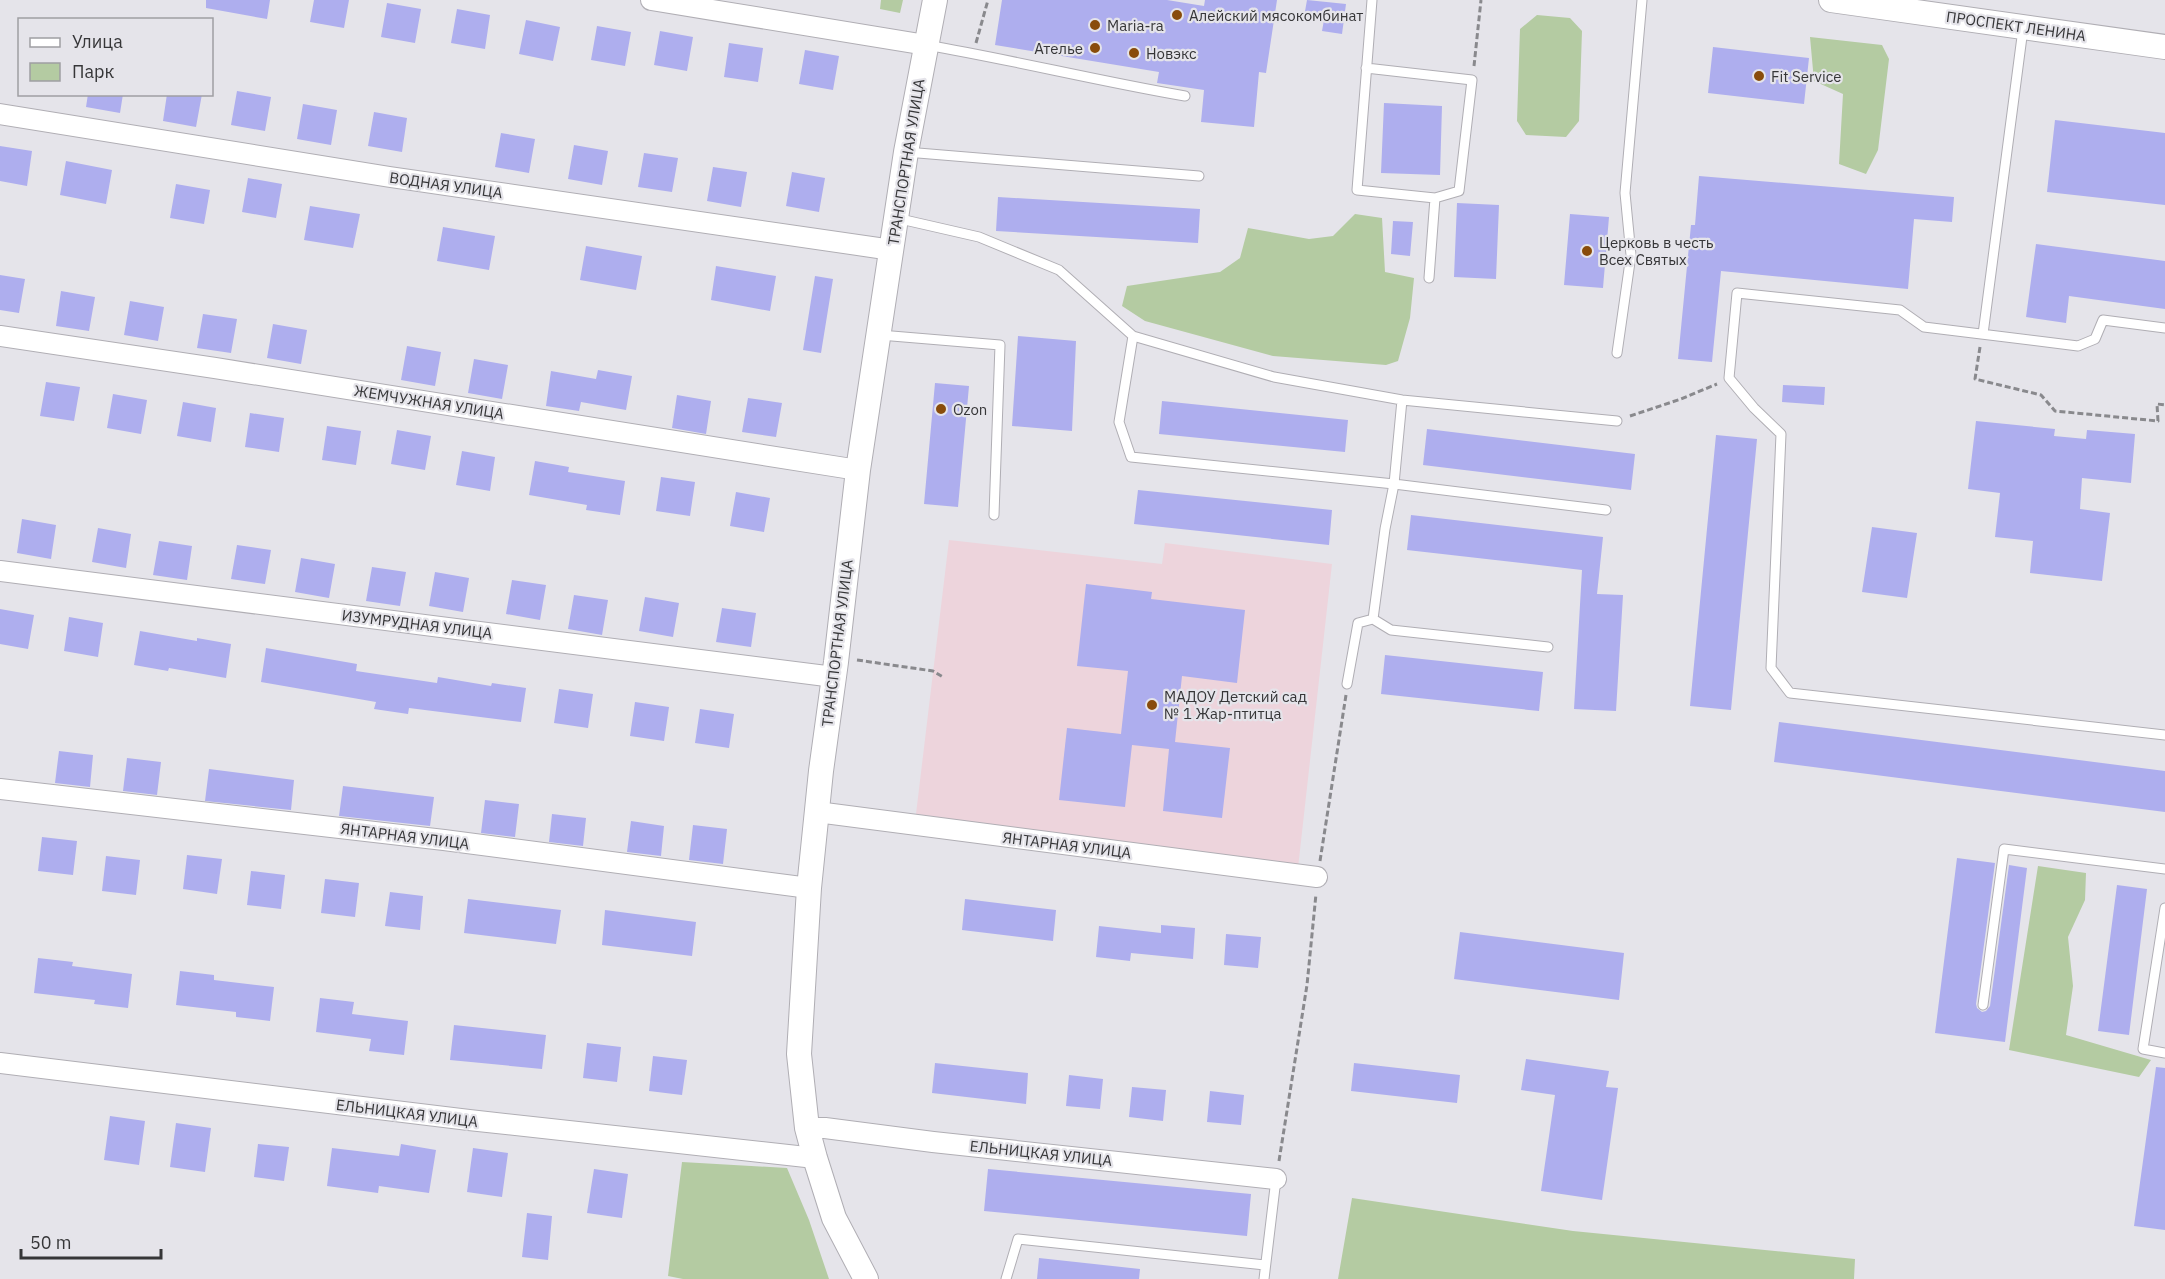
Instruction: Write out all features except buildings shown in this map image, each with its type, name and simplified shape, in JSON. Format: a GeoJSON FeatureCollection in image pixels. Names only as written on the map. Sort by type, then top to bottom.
{"type":"FeatureCollection","features":[{"type":"Feature","properties":{"kind":"street"},"geometry":{"type":"LineString","coordinates":[[651,0],[926,45]]}},
{"type":"Feature","properties":{"kind":"street","name":"ТРАНСПОРТНАЯ УЛИЦА"},"geometry":{"type":"LineString","coordinates":[[866,1279],[834,1218],[815,1158],[807,1128],[800,1054],[809,888],[817,812],[842,668],[858,470],[906,152],[935,0]]}},
{"type":"Feature","properties":{"kind":"street","name":"ПРОСПЕКТ ЛЕНИНА"},"geometry":{"type":"LineString","coordinates":[[1831,0],[2165,47]]}},
{"type":"Feature","properties":{"kind":"street","name":"ВОДНАЯ УЛИЦА"},"geometry":{"type":"LineString","coordinates":[[0,114],[390,177],[892,250]]}},
{"type":"Feature","properties":{"kind":"street","name":"ЖЕМЧУЖНАЯ УЛИЦА"},"geometry":{"type":"LineString","coordinates":[[0,336],[858,470]]}},
{"type":"Feature","properties":{"kind":"street","name":"ИЗУМРУДНАЯ УЛИЦА"},"geometry":{"type":"LineString","coordinates":[[0,571],[842,668]]}},
{"type":"Feature","properties":{"kind":"street","name":"ЯНТАРНАЯ УЛИЦА"},"geometry":{"type":"LineString","coordinates":[[0,789],[444,840],[809,888]]}},
{"type":"Feature","properties":{"kind":"street","name":"ЯНТАРНАЯ УЛИЦА"},"geometry":{"type":"LineString","coordinates":[[817,812],[1317,877]]}},
{"type":"Feature","properties":{"kind":"street","name":"ЕЛЬНИЦКАЯ УЛИЦА"},"geometry":{"type":"LineString","coordinates":[[0,1063],[457,1119],[815,1158]]}},
{"type":"Feature","properties":{"kind":"street","name":"ЕЛЬНИЦКАЯ УЛИЦА"},"geometry":{"type":"LineString","coordinates":[[807,1128],[825,1128],[1276,1179]]}},
{"type":"Feature","properties":{"kind":"lane"},"geometry":{"type":"LineString","coordinates":[[1366,68],[1472,80],[1459,191],[1435,198],[1357,190],[1366,68],[1372,0]]}},
{"type":"Feature","properties":{"kind":"lane"},"geometry":{"type":"LineString","coordinates":[[1617,353],[1631,255],[1625,193],[1642,0]]}},
{"type":"Feature","properties":{"kind":"lane"},"geometry":{"type":"LineString","coordinates":[[1983,334],[2023,27]]}},
{"type":"Feature","properties":{"kind":"lane"},"geometry":{"type":"LineString","coordinates":[[926,45],[974,53],[1119,85],[1185,96]]}},
{"type":"Feature","properties":{"kind":"lane"},"geometry":{"type":"LineString","coordinates":[[906,152],[1199,176]]}},
{"type":"Feature","properties":{"kind":"lane"},"geometry":{"type":"LineString","coordinates":[[1429,278],[1435,198]]}},
{"type":"Feature","properties":{"kind":"lane"},"geometry":{"type":"LineString","coordinates":[[896,218],[979,237],[1059,270],[1133,336],[1274,377],[1402,400],[1617,421]]}},
{"type":"Feature","properties":{"kind":"lane"},"geometry":{"type":"LineString","coordinates":[[2165,328],[2103,320],[2095,339],[2078,346],[1923,327],[1900,310],[1737,293],[1729,378],[1754,408],[1781,434],[1772,668],[1790,693],[2165,735]]}},
{"type":"Feature","properties":{"kind":"lane"},"geometry":{"type":"LineString","coordinates":[[880,335],[1000,345],[994,515]]}},
{"type":"Feature","properties":{"kind":"lane"},"geometry":{"type":"LineString","coordinates":[[1133,336],[1119,422],[1131,457],[1394,484],[1606,510]]}},
{"type":"Feature","properties":{"kind":"lane"},"geometry":{"type":"LineString","coordinates":[[1373,619],[1385,529],[1394,484],[1402,400]]}},
{"type":"Feature","properties":{"kind":"lane"},"geometry":{"type":"LineString","coordinates":[[1347,684],[1358,623],[1373,619],[1391,630],[1548,648]]}},
{"type":"Feature","properties":{"kind":"lane"},"geometry":{"type":"LineString","coordinates":[[1983,1005],[2004,849],[2165,869]]}},
{"type":"Feature","properties":{"kind":"lane"},"geometry":{"type":"LineString","coordinates":[[2165,908],[2143,1049],[2165,1053]]}},
{"type":"Feature","properties":{"kind":"lane"},"geometry":{"type":"LineString","coordinates":[[1264,1279],[1276,1179]]}},
{"type":"Feature","properties":{"kind":"lane"},"geometry":{"type":"LineString","coordinates":[[1006,1279],[1018,1239],[1265,1265]]}},
{"type":"Feature","properties":{"kind":"path"},"geometry":{"type":"LineString","coordinates":[[974,53],[988,0]]}},
{"type":"Feature","properties":{"kind":"path"},"geometry":{"type":"LineString","coordinates":[[1472,80],[1481,0]]}},
{"type":"Feature","properties":{"kind":"path"},"geometry":{"type":"LineString","coordinates":[[1983,334],[1975,379],[2041,395],[2055,411],[2158,421],[2157,404],[2165,405]]}},
{"type":"Feature","properties":{"kind":"path"},"geometry":{"type":"LineString","coordinates":[[1617,421],[1681,399],[1729,378]]}},
{"type":"Feature","properties":{"kind":"path"},"geometry":{"type":"LineString","coordinates":[[842,668],[933,671],[943,676]]}},
{"type":"Feature","properties":{"kind":"path"},"geometry":{"type":"LineString","coordinates":[[1276,1179],[1307,985],[1317,877],[1347,684]]}},
{"type":"Feature","properties":{"kind":"shaded area"},"geometry":{"type":"Polygon","coordinates":[[[949,540],[1162,564],[1165,543],[1332,564],[1298,868],[916,814],[949,540]]]}},
{"type":"Feature","properties":{"kind":"green space"},"geometry":{"type":"Polygon","coordinates":[[[881,0],[903,0],[900,13],[880,9],[881,0]]]}},
{"type":"Feature","properties":{"kind":"green space"},"geometry":{"type":"Polygon","coordinates":[[[1537,15],[1570,18],[1582,31],[1579,121],[1566,137],[1526,135],[1517,121],[1520,29],[1537,15]]]}},
{"type":"Feature","properties":{"kind":"green space"},"geometry":{"type":"Polygon","coordinates":[[[1810,37],[1882,45],[1889,59],[1878,150],[1866,174],[1839,164],[1843,94],[1814,81],[1810,37]]]}},
{"type":"Feature","properties":{"kind":"green space"},"geometry":{"type":"Polygon","coordinates":[[[1355,214],[1382,218],[1385,272],[1414,278],[1410,318],[1398,361],[1386,365],[1273,356],[1145,321],[1122,306],[1127,286],[1220,272],[1240,258],[1248,228],[1309,239],[1333,236],[1355,214]]]}},
{"type":"Feature","properties":{"kind":"green space"},"geometry":{"type":"Polygon","coordinates":[[[2038,866],[2086,873],[2085,900],[2068,937],[2073,986],[2066,1035],[2151,1060],[2139,1077],[2009,1050],[2038,866]]]}},
{"type":"Feature","properties":{"kind":"green space"},"geometry":{"type":"Polygon","coordinates":[[[682,1162],[787,1168],[809,1220],[829,1279],[683,1279],[668,1276],[682,1162]]]}},
{"type":"Feature","properties":{"kind":"green space"},"geometry":{"type":"Polygon","coordinates":[[[1352,1198],[1573,1231],[1855,1259],[1854,1279],[1338,1279],[1352,1198]]]}},
{"type":"Feature","properties":{"kind":"place","name":"Алейский мясокомбинат"},"geometry":{"type":"Point","coordinates":[1177,15]}},
{"type":"Feature","properties":{"kind":"place","name":"Maria-ra"},"geometry":{"type":"Point","coordinates":[1095,25]}},
{"type":"Feature","properties":{"kind":"place","name":"Ателье"},"geometry":{"type":"Point","coordinates":[1095,48]}},
{"type":"Feature","properties":{"kind":"place","name":"Новэкс"},"geometry":{"type":"Point","coordinates":[1134,53]}},
{"type":"Feature","properties":{"kind":"place","name":"Fit Service"},"geometry":{"type":"Point","coordinates":[1759,76]}},
{"type":"Feature","properties":{"kind":"place","name":"Церковь в честь Всех Святых"},"geometry":{"type":"Point","coordinates":[1587,251]}},
{"type":"Feature","properties":{"kind":"place","name":"Ozon"},"geometry":{"type":"Point","coordinates":[941,409]}},
{"type":"Feature","properties":{"kind":"place","name":"МАДОУ Детский сад № 1 Жар-птитца"},"geometry":{"type":"Point","coordinates":[1152,705]}}]}
